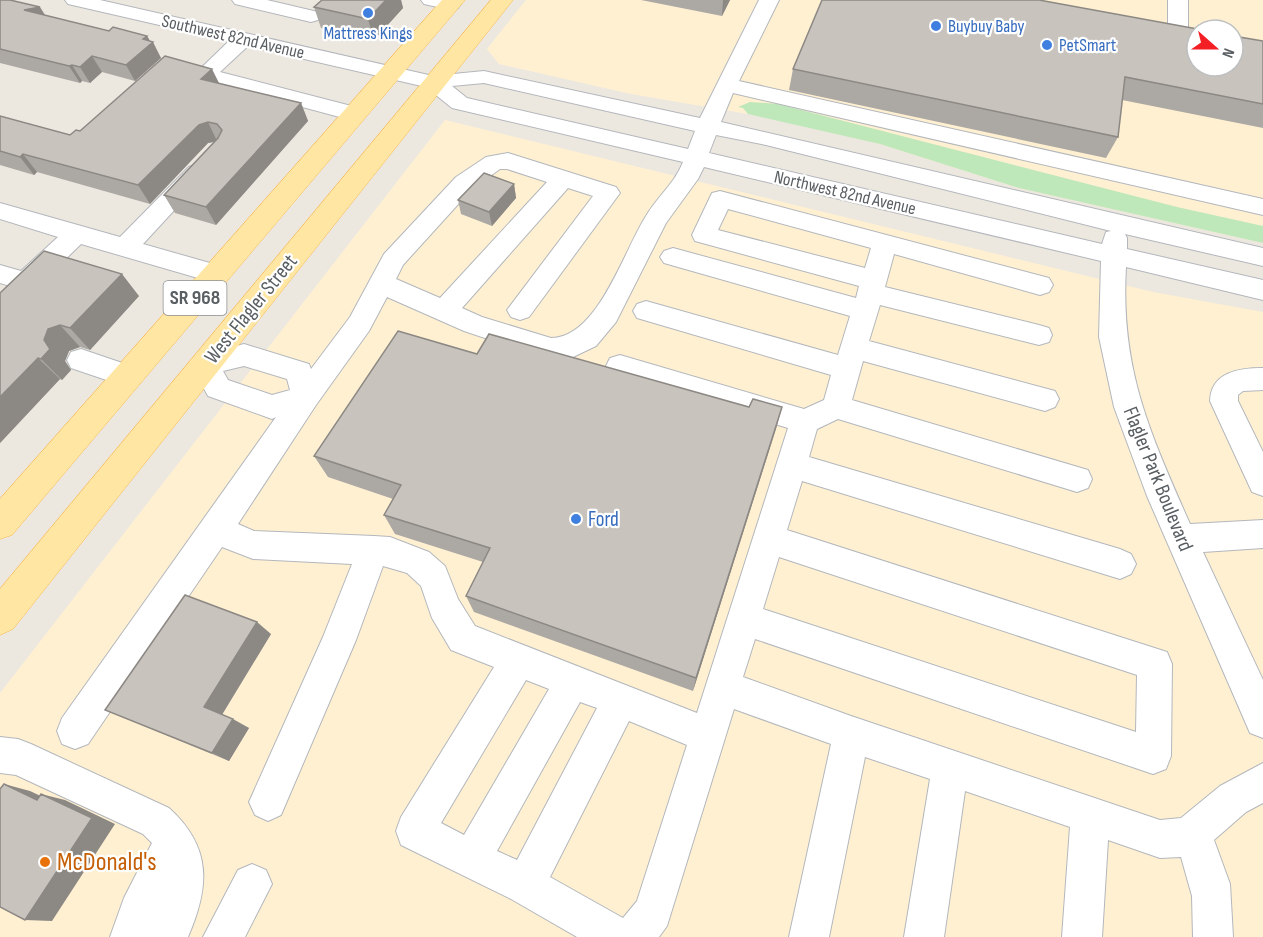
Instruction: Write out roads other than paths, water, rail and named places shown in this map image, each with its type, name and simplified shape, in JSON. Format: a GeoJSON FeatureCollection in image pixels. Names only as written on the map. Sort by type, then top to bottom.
{"type":"FeatureCollection","features":[{"type":"Feature","properties":{"kind":"main road","name":"West Flagler Street"},"geometry":{"type":"LineString","coordinates":[[5,602],[205,365],[502,0]]}},
{"type":"Feature","properties":{"kind":"main road","name":"SR 968"},"geometry":{"type":"LineString","coordinates":[[0,524],[391,73],[445,1]]}},
{"type":"Feature","properties":{"kind":"street","name":"Southwest 82nd Avenue"},"geometry":{"type":"LineString","coordinates":[[75,0],[391,73]]}},
{"type":"Feature","properties":{"kind":"street"},"geometry":{"type":"LineString","coordinates":[[242,0],[310,16]]}},
{"type":"Feature","properties":{"kind":"street"},"geometry":{"type":"LineString","coordinates":[[279,47],[327,0]]}},
{"type":"Feature","properties":{"kind":"street"},"geometry":{"type":"LineString","coordinates":[[381,283],[443,312],[499,334],[551,349],[563,350],[586,339],[607,315],[656,219],[690,174],[708,126],[769,0]]}},
{"type":"Feature","properties":{"kind":"street"},"geometry":{"type":"LineString","coordinates":[[1178,0],[1185,27]]}},
{"type":"Feature","properties":{"kind":"street"},"geometry":{"type":"LineString","coordinates":[[1156,30],[1185,35]]}},
{"type":"Feature","properties":{"kind":"street"},"geometry":{"type":"LineString","coordinates":[[243,39],[205,75],[355,114]]}},
{"type":"Feature","properties":{"kind":"street","name":"Northwest 82nd Avenue"},"geometry":{"type":"LineString","coordinates":[[391,73],[434,82],[484,77],[807,147],[1116,225],[1263,257]]}},
{"type":"Feature","properties":{"kind":"street","name":"Northwest 82nd Avenue"},"geometry":{"type":"LineString","coordinates":[[434,82],[460,103],[1263,290]]}},
{"type":"Feature","properties":{"kind":"street"},"geometry":{"type":"LineString","coordinates":[[728,85],[1263,207]]}},
{"type":"Feature","properties":{"kind":"street"},"geometry":{"type":"LineString","coordinates":[[124,248],[210,158]]}},
{"type":"Feature","properties":{"kind":"street"},"geometry":{"type":"LineString","coordinates":[[75,731],[306,397],[360,324],[393,260],[479,171],[494,162],[508,161],[609,194],[520,310]]}},
{"type":"Feature","properties":{"kind":"street"},"geometry":{"type":"LineString","coordinates":[[443,312],[564,178]]}},
{"type":"Feature","properties":{"kind":"street"},"geometry":{"type":"LineString","coordinates":[[870,294],[704,235],[720,199],[1040,285]]}},
{"type":"Feature","properties":{"kind":"street"},"geometry":{"type":"LineString","coordinates":[[0,211],[215,274]]}},
{"type":"Feature","properties":{"kind":"street","name":"Flagler Park Boulevard"},"geometry":{"type":"LineString","coordinates":[[1116,225],[1111,316],[1121,387],[1137,436],[1263,720]]}},
{"type":"Feature","properties":{"kind":"street"},"geometry":{"type":"LineString","coordinates":[[0,274],[26,282],[76,234]]}},
{"type":"Feature","properties":{"kind":"street"},"geometry":{"type":"LineString","coordinates":[[836,407],[885,243]]}},
{"type":"Feature","properties":{"kind":"street"},"geometry":{"type":"LineString","coordinates":[[673,257],[870,294],[1039,335]]}},
{"type":"Feature","properties":{"kind":"street"},"geometry":{"type":"LineString","coordinates":[[646,311],[850,358],[1045,399]]}},
{"type":"Feature","properties":{"kind":"street"},"geometry":{"type":"LineString","coordinates":[[244,355],[299,372],[306,397],[272,407],[218,388],[205,365],[244,355]]}},
{"type":"Feature","properties":{"kind":"street"},"geometry":{"type":"LineString","coordinates":[[81,360],[127,376]]}},
{"type":"Feature","properties":{"kind":"street"},"geometry":{"type":"LineString","coordinates":[[620,366],[805,421],[836,407],[1077,478]]}},
{"type":"Feature","properties":{"kind":"street"},"geometry":{"type":"LineString","coordinates":[[1263,379],[1236,382],[1226,387],[1223,393],[1224,401],[1263,483]]}},
{"type":"Feature","properties":{"kind":"street"},"geometry":{"type":"LineString","coordinates":[[634,937],[653,912],[805,421]]}},
{"type":"Feature","properties":{"kind":"street"},"geometry":{"type":"LineString","coordinates":[[792,465],[1120,564]]}},
{"type":"Feature","properties":{"kind":"street"},"geometry":{"type":"LineString","coordinates":[[216,530],[252,545],[374,550],[390,552],[418,562],[434,577],[444,607],[463,638],[708,735]]}},
{"type":"Feature","properties":{"kind":"street"},"geometry":{"type":"LineString","coordinates":[[1181,539],[1263,534]]}},
{"type":"Feature","properties":{"kind":"street"},"geometry":{"type":"LineString","coordinates":[[744,619],[1153,756],[1155,664],[769,538]]}},
{"type":"Feature","properties":{"kind":"street"},"geometry":{"type":"LineString","coordinates":[[267,802],[339,640],[374,550]]}},
{"type":"Feature","properties":{"kind":"street"},"geometry":{"type":"LineString","coordinates":[[518,660],[415,831],[525,885],[616,937]]}},
{"type":"Feature","properties":{"kind":"street"},"geometry":{"type":"LineString","coordinates":[[471,860],[572,682]]}},
{"type":"Feature","properties":{"kind":"street"},"geometry":{"type":"LineString","coordinates":[[723,687],[851,734],[1160,839],[1176,840],[1191,835],[1233,799],[1263,782]]}},
{"type":"Feature","properties":{"kind":"street"},"geometry":{"type":"LineString","coordinates":[[525,885],[620,701]]}},
{"type":"Feature","properties":{"kind":"street"},"geometry":{"type":"LineString","coordinates":[[809,937],[851,734]]}},
{"type":"Feature","properties":{"kind":"street"},"geometry":{"type":"LineString","coordinates":[[0,755],[18,757],[156,821],[174,838],[186,870],[185,885],[182,903],[166,937]]}},
{"type":"Feature","properties":{"kind":"street"},"geometry":{"type":"LineString","coordinates":[[924,937],[950,768]]}},
{"type":"Feature","properties":{"kind":"street"},"geometry":{"type":"LineString","coordinates":[[1082,937],[1090,817]]}},
{"type":"Feature","properties":{"kind":"street"},"geometry":{"type":"LineString","coordinates":[[1191,835],[1207,866],[1213,937]]}},
{"type":"Feature","properties":{"kind":"street"},"geometry":{"type":"LineString","coordinates":[[130,937],[134,919],[164,866],[174,838]]}},
{"type":"Feature","properties":{"kind":"street"},"geometry":{"type":"LineString","coordinates":[[222,937],[252,884]]}},
{"type":"Feature","properties":{"kind":"place","name":"Mattress Kings"},"geometry":{"type":"Point","coordinates":[368,13]}},
{"type":"Feature","properties":{"kind":"place","name":"Buybuy Baby"},"geometry":{"type":"Point","coordinates":[936,26]}},
{"type":"Feature","properties":{"kind":"place","name":"PetSmart"},"geometry":{"type":"Point","coordinates":[1047,45]}},
{"type":"Feature","properties":{"kind":"place","name":"Ford"},"geometry":{"type":"Point","coordinates":[576,519]}},
{"type":"Feature","properties":{"kind":"place","name":"McDonald's"},"geometry":{"type":"Point","coordinates":[45,862]}}]}
